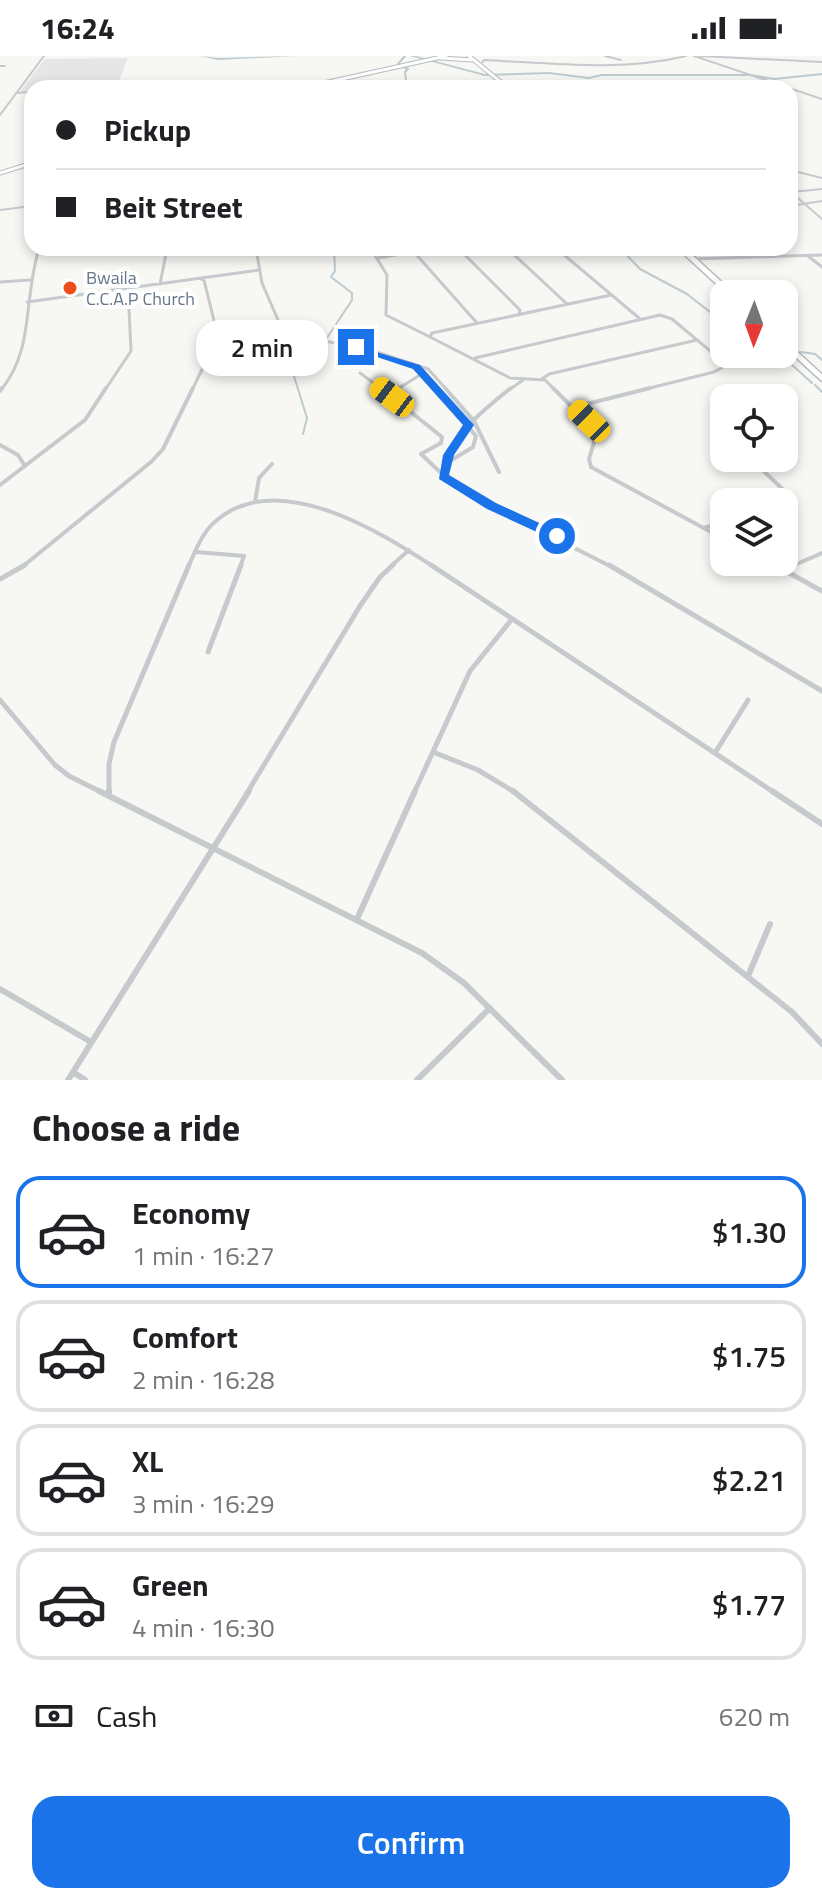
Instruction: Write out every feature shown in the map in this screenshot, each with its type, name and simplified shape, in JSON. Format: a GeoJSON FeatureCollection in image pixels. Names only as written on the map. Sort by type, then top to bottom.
{"type":"FeatureCollection","features":[{"type":"Feature","properties":{"kind":"main road"},"geometry":{"type":"LineString","coordinates":[[337,80],[452,56]]}},
{"type":"Feature","properties":{"kind":"main road"},"geometry":{"type":"LineString","coordinates":[[461,56],[481,64],[499,80]]}},
{"type":"Feature","properties":{"kind":"main road"},"geometry":{"type":"LineString","coordinates":[[470,56],[475,61]]}},
{"type":"Feature","properties":{"kind":"main road"},"geometry":{"type":"LineString","coordinates":[[442,57],[464,58],[481,64]]}},
{"type":"Feature","properties":{"kind":"main road"},"geometry":{"type":"LineString","coordinates":[[0,173],[24,166]]}},
{"type":"Feature","properties":{"kind":"main road"},"geometry":{"type":"LineString","coordinates":[[690,256],[716,280]]}},
{"type":"Feature","properties":{"kind":"main road"},"geometry":{"type":"LineString","coordinates":[[798,356],[822,378]]}},
{"type":"Feature","properties":{"kind":"street"},"geometry":{"type":"LineString","coordinates":[[26,80],[44,56]]}},
{"type":"Feature","properties":{"kind":"street"},"geometry":{"type":"LineString","coordinates":[[605,56],[631,61]]}},
{"type":"Feature","properties":{"kind":"street"},"geometry":{"type":"LineString","coordinates":[[694,56],[822,62]]}},
{"type":"Feature","properties":{"kind":"street"},"geometry":{"type":"LineString","coordinates":[[686,58],[702,57]]}},
{"type":"Feature","properties":{"kind":"street"},"geometry":{"type":"LineString","coordinates":[[481,64],[484,60],[535,65],[702,57],[769,80]]}},
{"type":"Feature","properties":{"kind":"street"},"geometry":{"type":"LineString","coordinates":[[592,60],[601,64]]}},
{"type":"Feature","properties":{"kind":"street"},"geometry":{"type":"LineString","coordinates":[[0,66],[5,66]]}},
{"type":"Feature","properties":{"kind":"street"},"geometry":{"type":"LineString","coordinates":[[0,115],[24,82]]}},
{"type":"Feature","properties":{"kind":"street"},"geometry":{"type":"LineString","coordinates":[[798,90],[822,99]]}},
{"type":"Feature","properties":{"kind":"street"},"geometry":{"type":"LineString","coordinates":[[16,93],[24,92]]}},
{"type":"Feature","properties":{"kind":"street"},"geometry":{"type":"LineString","coordinates":[[798,172],[822,178]]}},
{"type":"Feature","properties":{"kind":"street"},"geometry":{"type":"LineString","coordinates":[[798,190],[822,189]]}},
{"type":"Feature","properties":{"kind":"street"},"geometry":{"type":"LineString","coordinates":[[798,198],[822,219]]}},
{"type":"Feature","properties":{"kind":"street"},"geometry":{"type":"LineString","coordinates":[[798,205],[822,201]]}},
{"type":"Feature","properties":{"kind":"street"},"geometry":{"type":"LineString","coordinates":[[0,210],[24,207]]}},
{"type":"Feature","properties":{"kind":"street"},"geometry":{"type":"LineString","coordinates":[[798,255],[822,255]]}},
{"type":"Feature","properties":{"kind":"street"},"geometry":{"type":"LineString","coordinates":[[808,255],[822,267]]}},
{"type":"Feature","properties":{"kind":"street"},"geometry":{"type":"LineString","coordinates":[[0,391],[22,361],[30,280],[37,256]]}},
{"type":"Feature","properties":{"kind":"street"},"geometry":{"type":"LineString","coordinates":[[160,284],[165,256]]}},
{"type":"Feature","properties":{"kind":"street"},"geometry":{"type":"LineString","coordinates":[[257,256],[262,283],[285,330],[321,342],[368,349],[428,369],[474,421],[499,472]]}},
{"type":"Feature","properties":{"kind":"street"},"geometry":{"type":"LineString","coordinates":[[390,256],[378,258],[387,278],[386,315],[510,378],[542,379],[549,374],[697,340]]}},
{"type":"Feature","properties":{"kind":"street"},"geometry":{"type":"LineString","coordinates":[[418,256],[477,323]]}},
{"type":"Feature","properties":{"kind":"street"},"geometry":{"type":"LineString","coordinates":[[466,256],[520,310],[519,315]]}},
{"type":"Feature","properties":{"kind":"street"},"geometry":{"type":"LineString","coordinates":[[516,256],[568,304]]}},
{"type":"Feature","properties":{"kind":"street"},"geometry":{"type":"LineString","coordinates":[[565,256],[639,318]]}},
{"type":"Feature","properties":{"kind":"street"},"geometry":{"type":"LineString","coordinates":[[693,259],[779,256]]}},
{"type":"Feature","properties":{"kind":"street"},"geometry":{"type":"LineString","coordinates":[[27,302],[260,270]]}},
{"type":"Feature","properties":{"kind":"street"},"geometry":{"type":"LineString","coordinates":[[0,579],[20,569],[158,456],[218,337],[204,280],[199,278]]}},
{"type":"Feature","properties":{"kind":"street"},"geometry":{"type":"LineString","coordinates":[[0,282],[30,280]]}},
{"type":"Feature","properties":{"kind":"street"},"geometry":{"type":"LineString","coordinates":[[0,485],[89,416],[129,355],[132,343],[128,288]]}},
{"type":"Feature","properties":{"kind":"street"},"geometry":{"type":"LineString","coordinates":[[430,337],[432,333],[611,295]]}},
{"type":"Feature","properties":{"kind":"street"},"geometry":{"type":"LineString","coordinates":[[475,358],[639,318],[668,316],[727,366],[714,372],[575,407]]}},
{"type":"Feature","properties":{"kind":"street"},"geometry":{"type":"LineString","coordinates":[[406,361],[423,373],[476,436],[476,443],[463,455],[445,464]]}},
{"type":"Feature","properties":{"kind":"street"},"geometry":{"type":"LineString","coordinates":[[360,373],[442,437],[441,443],[421,454],[442,474],[491,506],[588,553],[822,691]]}},
{"type":"Feature","properties":{"kind":"street"},"geometry":{"type":"LineString","coordinates":[[392,397],[396,390],[423,373]]}},
{"type":"Feature","properties":{"kind":"street"},"geometry":{"type":"LineString","coordinates":[[542,379],[575,407],[597,432],[589,459],[591,467],[710,531]]}},
{"type":"Feature","properties":{"kind":"street"},"geometry":{"type":"LineString","coordinates":[[442,474],[468,425],[523,380]]}},
{"type":"Feature","properties":{"kind":"street"},"geometry":{"type":"LineString","coordinates":[[0,445],[18,455],[25,466]]}},
{"type":"Feature","properties":{"kind":"street"},"geometry":{"type":"LineString","coordinates":[[255,502],[259,478],[272,464]]}},
{"type":"Feature","properties":{"kind":"street"},"geometry":{"type":"LineString","coordinates":[[765,472],[782,488]]}},
{"type":"Feature","properties":{"kind":"street"},"geometry":{"type":"LineString","coordinates":[[109,796],[109,764],[114,742],[196,552],[215,518],[255,502],[284,503],[344,515],[409,550],[822,824]]}},
{"type":"Feature","properties":{"kind":"street"},"geometry":{"type":"LineString","coordinates":[[704,528],[710,526]]}},
{"type":"Feature","properties":{"kind":"street"},"geometry":{"type":"LineString","coordinates":[[68,1080],[215,847],[366,598],[380,577],[409,550]]}},
{"type":"Feature","properties":{"kind":"street"},"geometry":{"type":"LineString","coordinates":[[196,552],[244,556],[208,652]]}},
{"type":"Feature","properties":{"kind":"street"},"geometry":{"type":"LineString","coordinates":[[798,564],[822,553]]}},
{"type":"Feature","properties":{"kind":"street"},"geometry":{"type":"LineString","coordinates":[[795,576],[822,591]]}},
{"type":"Feature","properties":{"kind":"street"},"geometry":{"type":"LineString","coordinates":[[357,919],[470,671],[512,619]]}},
{"type":"Feature","properties":{"kind":"street"},"geometry":{"type":"LineString","coordinates":[[0,700],[64,773],[422,953],[464,983],[562,1080]]}},
{"type":"Feature","properties":{"kind":"street"},"geometry":{"type":"LineString","coordinates":[[715,753],[748,700]]}},
{"type":"Feature","properties":{"kind":"street"},"geometry":{"type":"LineString","coordinates":[[433,752],[478,770],[521,796],[792,1012],[822,1044]]}},
{"type":"Feature","properties":{"kind":"street"},"geometry":{"type":"LineString","coordinates":[[748,976],[770,924]]}},
{"type":"Feature","properties":{"kind":"street"},"geometry":{"type":"LineString","coordinates":[[1,992],[92,1042]]}},
{"type":"Feature","properties":{"kind":"street"},"geometry":{"type":"LineString","coordinates":[[417,1080],[490,1008]]}},
{"type":"Feature","properties":{"kind":"street"},"geometry":{"type":"LineString","coordinates":[[73,1072],[85,1080]]}},
{"type":"Feature","properties":{"kind":"shaded area"},"geometry":{"type":"Polygon","coordinates":[[[128,58],[119,80],[29,80],[45,59],[128,58]]]}},
{"type":"Feature","properties":{"kind":"waterway"},"geometry":{"type":"LineString","coordinates":[[202,56],[218,59],[295,56]]}},
{"type":"Feature","properties":{"kind":"waterway"},"geometry":{"type":"LineString","coordinates":[[398,64],[405,56]]}},
{"type":"Feature","properties":{"kind":"waterway"},"geometry":{"type":"LineString","coordinates":[[412,56],[485,75],[549,73],[589,78],[602,75],[750,75],[774,79],[822,74]]}},
{"type":"Feature","properties":{"kind":"waterway"},"geometry":{"type":"LineString","coordinates":[[403,67],[408,69],[405,72],[406,80]]}},
{"type":"Feature","properties":{"kind":"waterway"},"geometry":{"type":"LineString","coordinates":[[325,341],[352,300],[352,293],[331,277],[335,271],[334,256]]}},
{"type":"Feature","properties":{"kind":"waterway"},"geometry":{"type":"LineString","coordinates":[[628,256],[640,269],[687,294],[710,312]]}},
{"type":"Feature","properties":{"kind":"waterway"},"geometry":{"type":"LineString","coordinates":[[303,434],[307,418],[293,373],[300,360],[323,343]]}},
{"type":"Feature","properties":{"kind":"waterway"},"geometry":{"type":"LineString","coordinates":[[801,352],[815,354],[822,360]]}},
{"type":"Feature","properties":{"kind":"waterway"},"geometry":{"type":"LineString","coordinates":[[795,368],[812,383]]}},
{"type":"Feature","properties":{"kind":"waterway"},"geometry":{"type":"LineString","coordinates":[[815,385],[822,392]]}},
{"type":"Feature","properties":{"kind":"place","name":"Bwaila C.C.A.P Church"},"geometry":{"type":"Point","coordinates":[70,288]}},
{"type":"Feature","properties":{"kind":"route"},"geometry":{"type":"LineString","coordinates":[[356,347],[417,367],[468,425],[448,455],[443,477],[491,506],[557,536]]}}]}
